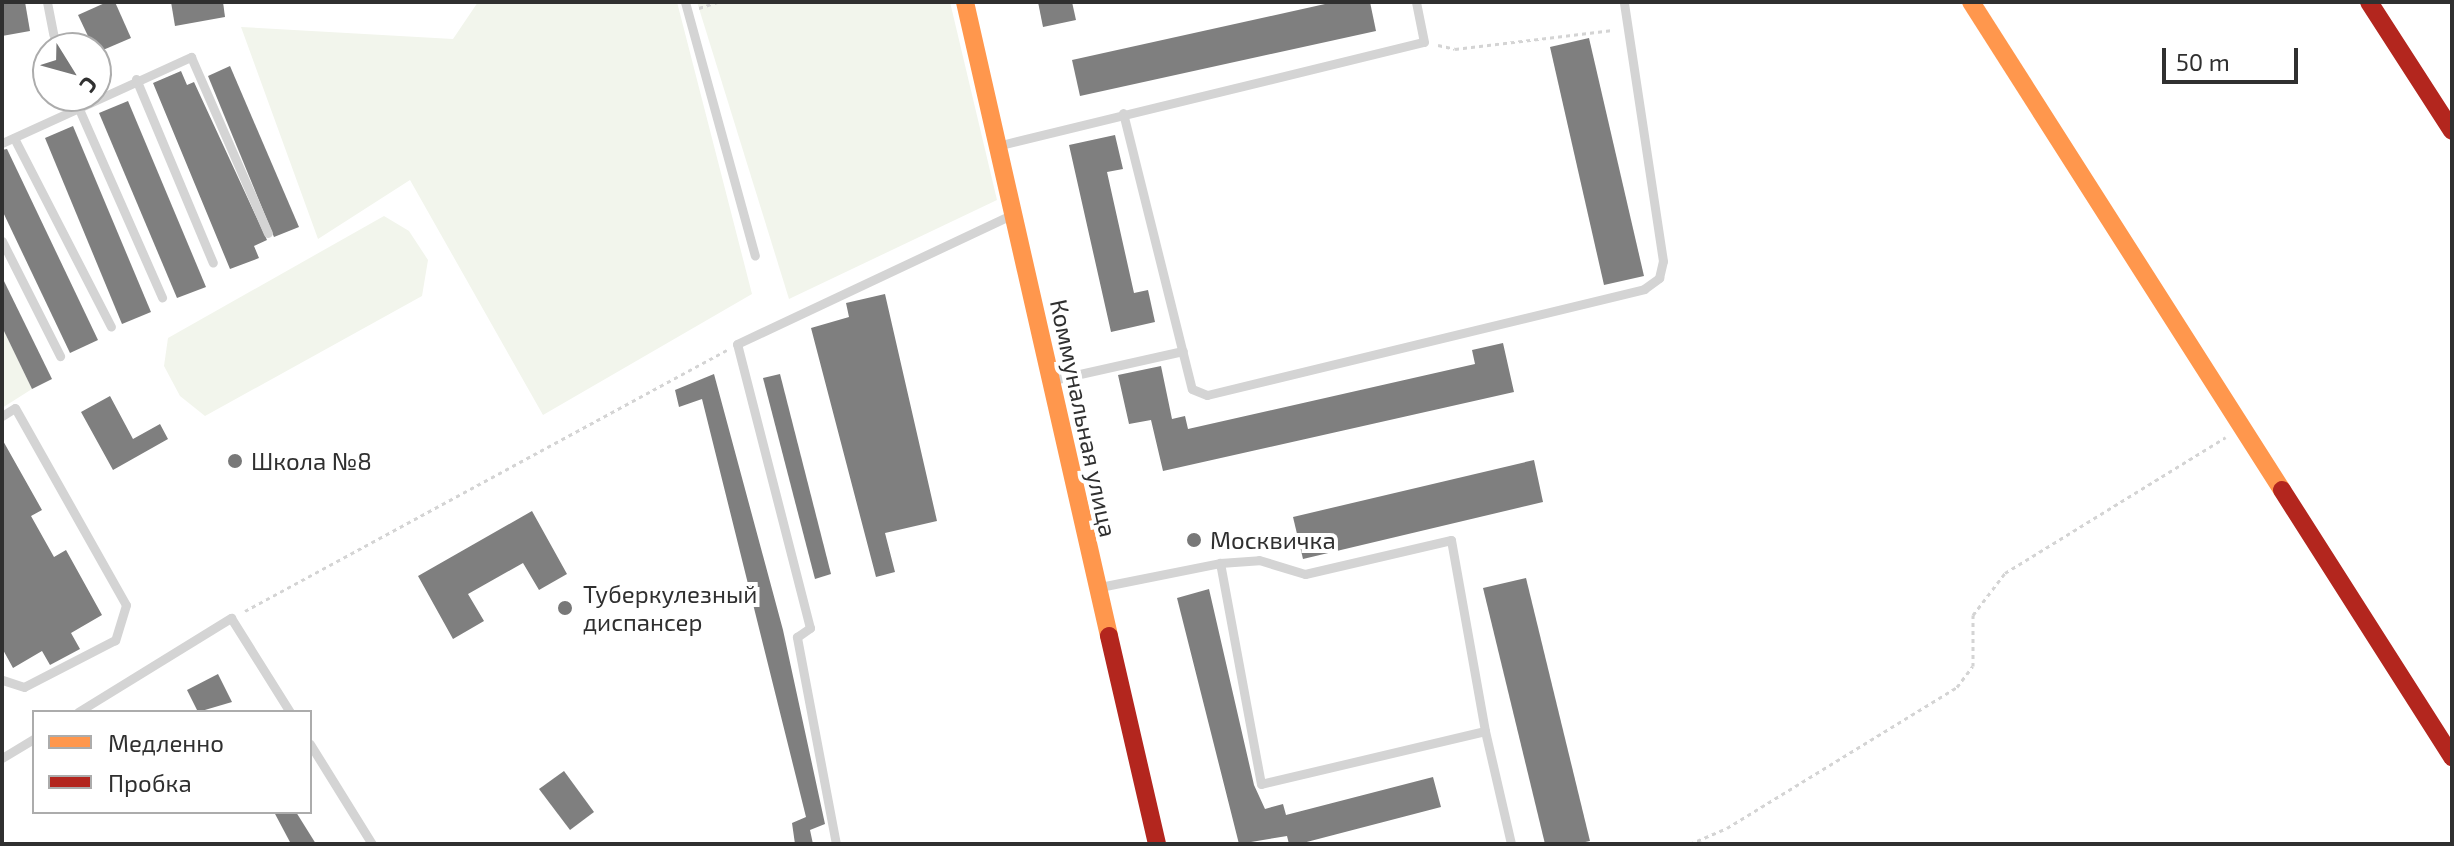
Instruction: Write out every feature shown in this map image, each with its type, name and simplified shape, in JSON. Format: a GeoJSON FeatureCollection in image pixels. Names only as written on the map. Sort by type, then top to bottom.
{"type":"FeatureCollection","features":[{"type":"Feature","properties":{"kind":"street","name":"Коммунальная улица"},"geometry":{"type":"LineString","coordinates":[[965,2],[1000,146],[1096,588],[1157,844]]}},
{"type":"Feature","properties":{"kind":"street"},"geometry":{"type":"LineString","coordinates":[[1971,2],[2452,757]]}},
{"type":"Feature","properties":{"kind":"street"},"geometry":{"type":"LineString","coordinates":[[2369,2],[2452,131]]}},
{"type":"Feature","properties":{"kind":"lane"},"geometry":{"type":"LineString","coordinates":[[47,2],[53,32]]}},
{"type":"Feature","properties":{"kind":"lane"},"geometry":{"type":"LineString","coordinates":[[1000,146],[1123,113],[1424,42],[1416,2]]}},
{"type":"Feature","properties":{"kind":"lane"},"geometry":{"type":"LineString","coordinates":[[1123,113],[1192,389],[1207,395],[1644,289],[1659,278],[1663,261],[1625,29],[1624,2]]}},
{"type":"Feature","properties":{"kind":"lane"},"geometry":{"type":"LineString","coordinates":[[687,7],[755,256]]}},
{"type":"Feature","properties":{"kind":"lane"},"geometry":{"type":"LineString","coordinates":[[112,92],[191,57],[268,233]]}},
{"type":"Feature","properties":{"kind":"lane"},"geometry":{"type":"LineString","coordinates":[[136,79],[213,263]]}},
{"type":"Feature","properties":{"kind":"lane"},"geometry":{"type":"LineString","coordinates":[[2,143],[72,112]]}},
{"type":"Feature","properties":{"kind":"lane"},"geometry":{"type":"LineString","coordinates":[[80,112],[162,297]]}},
{"type":"Feature","properties":{"kind":"lane"},"geometry":{"type":"LineString","coordinates":[[14,138],[111,327]]}},
{"type":"Feature","properties":{"kind":"lane"},"geometry":{"type":"LineString","coordinates":[[836,844],[797,637],[810,628],[737,344],[1014,213]]}},
{"type":"Feature","properties":{"kind":"lane"},"geometry":{"type":"LineString","coordinates":[[2,241],[60,356]]}},
{"type":"Feature","properties":{"kind":"lane"},"geometry":{"type":"LineString","coordinates":[[1052,380],[1183,351]]}},
{"type":"Feature","properties":{"kind":"lane"},"geometry":{"type":"LineString","coordinates":[[2,416],[15,408],[126,605],[115,640],[24,687],[2,680]]}},
{"type":"Feature","properties":{"kind":"lane"},"geometry":{"type":"LineString","coordinates":[[1096,588],[1220,563],[1259,560],[1305,574],[1451,540],[1485,731],[1511,844]]}},
{"type":"Feature","properties":{"kind":"lane"},"geometry":{"type":"LineString","coordinates":[[1220,563],[1261,784],[1485,731]]}},
{"type":"Feature","properties":{"kind":"lane"},"geometry":{"type":"LineString","coordinates":[[81,710],[231,618],[289,710]]}},
{"type":"Feature","properties":{"kind":"lane"},"geometry":{"type":"LineString","coordinates":[[2,758],[32,740]]}},
{"type":"Feature","properties":{"kind":"lane"},"geometry":{"type":"LineString","coordinates":[[312,747],[372,844]]}},
{"type":"Feature","properties":{"kind":"path"},"geometry":{"type":"LineString","coordinates":[[687,7],[718,2]]}},
{"type":"Feature","properties":{"kind":"path"},"geometry":{"type":"LineString","coordinates":[[1424,42],[1455,49],[1625,29]]}},
{"type":"Feature","properties":{"kind":"path"},"geometry":{"type":"LineString","coordinates":[[231,618],[737,344]]}},
{"type":"Feature","properties":{"kind":"path"},"geometry":{"type":"LineString","coordinates":[[1690,844],[1727,828],[1957,687],[1973,666],[1973,615],[2005,573],[2242,427]]}},
{"type":"Feature","properties":{"kind":"shaded area"},"geometry":{"type":"Polygon","coordinates":[[[478,2],[677,2],[752,294],[543,415],[410,180],[318,239],[241,27],[453,39],[478,2]]]}},
{"type":"Feature","properties":{"kind":"shaded area"},"geometry":{"type":"Polygon","coordinates":[[[697,2],[950,2],[997,200],[789,299],[697,2]]]}},
{"type":"Feature","properties":{"kind":"shaded area"},"geometry":{"type":"Polygon","coordinates":[[[384,216],[409,231],[428,260],[422,296],[205,416],[180,396],[164,366],[168,338],[384,216]]]}},
{"type":"Feature","properties":{"kind":"shaded area"},"geometry":{"type":"Polygon","coordinates":[[[2,327],[32,389],[2,408],[2,327]]]}},
{"type":"Feature","properties":{"kind":"building"},"geometry":{"type":"Polygon","coordinates":[[[2,2],[25,2],[30,31],[2,36],[2,2]]]}},
{"type":"Feature","properties":{"kind":"building"},"geometry":{"type":"Polygon","coordinates":[[[107,2],[115,2],[131,38],[112,46],[112,32],[86,32],[78,15],[107,2]]]}},
{"type":"Feature","properties":{"kind":"building"},"geometry":{"type":"Polygon","coordinates":[[[171,2],[223,2],[225,17],[175,26],[171,2]]]}},
{"type":"Feature","properties":{"kind":"building"},"geometry":{"type":"Polygon","coordinates":[[[1038,2],[1072,2],[1076,20],[1043,27],[1038,2]]]}},
{"type":"Feature","properties":{"kind":"building"},"geometry":{"type":"Polygon","coordinates":[[[1334,2],[1370,2],[1376,31],[1080,96],[1072,60],[1334,2]]]}},
{"type":"Feature","properties":{"kind":"building"},"geometry":{"type":"Polygon","coordinates":[[[1589,38],[1644,276],[1604,285],[1550,47],[1589,38]]]}},
{"type":"Feature","properties":{"kind":"building"},"geometry":{"type":"Polygon","coordinates":[[[230,66],[299,227],[274,237],[208,76],[230,66]]]}},
{"type":"Feature","properties":{"kind":"building"},"geometry":{"type":"Polygon","coordinates":[[[181,71],[187,85],[194,82],[267,240],[254,246],[259,258],[230,269],[153,83],[181,71]]]}},
{"type":"Feature","properties":{"kind":"building"},"geometry":{"type":"Polygon","coordinates":[[[128,101],[206,287],[177,298],[99,113],[112,112],[112,108],[128,101]]]}},
{"type":"Feature","properties":{"kind":"building"},"geometry":{"type":"Polygon","coordinates":[[[73,126],[151,312],[122,324],[45,138],[73,126]]]}},
{"type":"Feature","properties":{"kind":"building"},"geometry":{"type":"Polygon","coordinates":[[[1115,135],[1123,169],[1107,172],[1134,293],[1148,290],[1155,322],[1111,332],[1069,145],[1115,135]]]}},
{"type":"Feature","properties":{"kind":"building"},"geometry":{"type":"Polygon","coordinates":[[[7,149],[98,340],[70,353],[2,210],[2,150],[7,149]]]}},
{"type":"Feature","properties":{"kind":"building"},"geometry":{"type":"Polygon","coordinates":[[[2,277],[52,379],[32,389],[2,327],[2,277]]]}},
{"type":"Feature","properties":{"kind":"building"},"geometry":{"type":"Polygon","coordinates":[[[885,294],[937,521],[885,533],[895,572],[876,577],[811,328],[849,317],[846,303],[885,294]]]}},
{"type":"Feature","properties":{"kind":"building"},"geometry":{"type":"Polygon","coordinates":[[[1503,343],[1514,392],[1163,471],[1151,420],[1129,424],[1118,375],[1161,366],[1172,419],[1185,416],[1188,429],[1475,364],[1472,350],[1503,343]]]}},
{"type":"Feature","properties":{"kind":"building"},"geometry":{"type":"Polygon","coordinates":[[[714,374],[783,630],[825,824],[810,830],[813,844],[795,844],[792,823],[806,817],[702,399],[679,407],[675,390],[714,374]]]}},
{"type":"Feature","properties":{"kind":"building"},"geometry":{"type":"Polygon","coordinates":[[[780,374],[831,574],[815,579],[763,378],[780,374]]]}},
{"type":"Feature","properties":{"kind":"building"},"geometry":{"type":"Polygon","coordinates":[[[110,396],[133,439],[160,424],[168,439],[113,470],[81,412],[110,396]]]}},
{"type":"Feature","properties":{"kind":"building"},"geometry":{"type":"Polygon","coordinates":[[[2,439],[42,510],[31,516],[54,557],[66,550],[102,615],[71,633],[80,649],[50,665],[42,651],[13,668],[2,648],[2,439]]]}},
{"type":"Feature","properties":{"kind":"building"},"geometry":{"type":"Polygon","coordinates":[[[1534,460],[1543,502],[1303,559],[1293,517],[1534,460]]]}},
{"type":"Feature","properties":{"kind":"building"},"geometry":{"type":"Polygon","coordinates":[[[532,511],[567,574],[539,590],[523,563],[468,594],[484,621],[453,639],[418,576],[532,511]]]}},
{"type":"Feature","properties":{"kind":"building"},"geometry":{"type":"Polygon","coordinates":[[[1526,578],[1590,841],[1545,844],[1483,588],[1526,578]]]}},
{"type":"Feature","properties":{"kind":"building"},"geometry":{"type":"Polygon","coordinates":[[[1209,589],[1254,785],[1265,809],[1283,804],[1286,815],[1433,777],[1441,807],[1299,844],[1289,844],[1287,836],[1239,844],[1177,598],[1209,589]]]}},
{"type":"Feature","properties":{"kind":"building"},"geometry":{"type":"Polygon","coordinates":[[[218,674],[232,702],[197,710],[187,690],[218,674]]]}},
{"type":"Feature","properties":{"kind":"building"},"geometry":{"type":"Polygon","coordinates":[[[564,771],[594,812],[570,830],[539,789],[564,771]]]}},
{"type":"Feature","properties":{"kind":"building"},"geometry":{"type":"Polygon","coordinates":[[[275,814],[297,814],[316,844],[291,844],[275,814]]]}},
{"type":"Feature","properties":{"kind":"traffic: slow"},"geometry":{"type":"LineString","coordinates":[[965,2],[1109,636]]}},
{"type":"Feature","properties":{"kind":"traffic: slow"},"geometry":{"type":"LineString","coordinates":[[1971,2],[2282,490]]}},
{"type":"Feature","properties":{"kind":"traffic: jam"},"geometry":{"type":"LineString","coordinates":[[2369,2],[2452,131]]}},
{"type":"Feature","properties":{"kind":"traffic: jam"},"geometry":{"type":"LineString","coordinates":[[2282,490],[2452,757]]}},
{"type":"Feature","properties":{"kind":"traffic: jam"},"geometry":{"type":"LineString","coordinates":[[1109,636],[1157,844]]}},
{"type":"Feature","properties":{"kind":"place","name":"Школа №8"},"geometry":{"type":"Point","coordinates":[235,461]}},
{"type":"Feature","properties":{"kind":"place","name":"Москвичка"},"geometry":{"type":"Point","coordinates":[1194,540]}},
{"type":"Feature","properties":{"kind":"place","name":"Туберкулезный диспансер"},"geometry":{"type":"Point","coordinates":[565,608]}}]}
